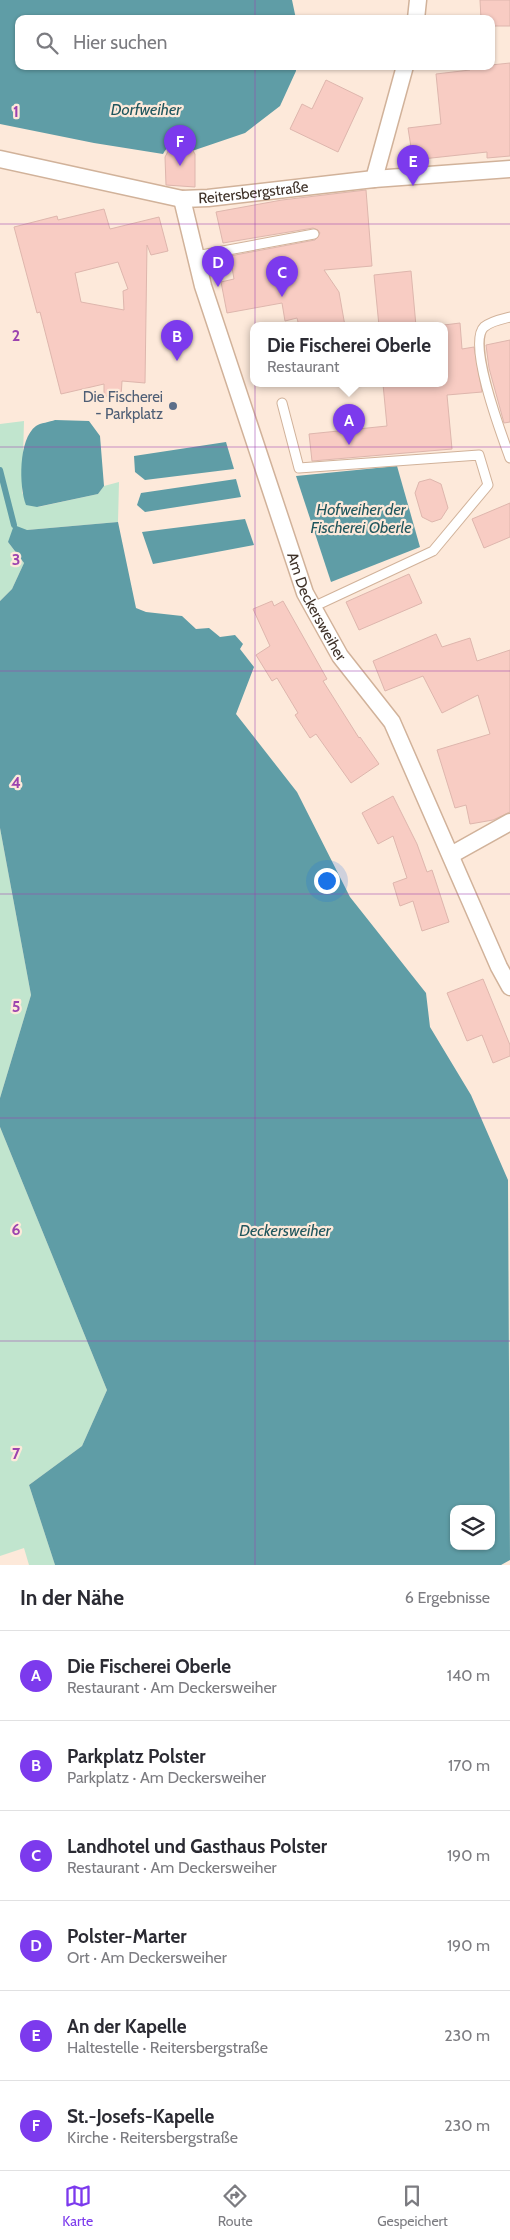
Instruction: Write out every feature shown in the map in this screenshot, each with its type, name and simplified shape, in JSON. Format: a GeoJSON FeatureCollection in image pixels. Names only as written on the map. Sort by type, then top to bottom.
{"type":"FeatureCollection","features":[{"type":"Feature","properties":{"kind":"street"},"geometry":{"type":"LineString","coordinates":[[416,15],[418,0]]}},
{"type":"Feature","properties":{"kind":"street"},"geometry":{"type":"LineString","coordinates":[[374,180],[404,70]]}},
{"type":"Feature","properties":{"kind":"street","name":"Reitersbergstraße"},"geometry":{"type":"LineString","coordinates":[[0,159],[182,199],[510,169]]}},
{"type":"Feature","properties":{"kind":"street","name":"Am Deckersweiher"},"geometry":{"type":"LineString","coordinates":[[182,199],[206,295],[305,593],[340,656],[392,722],[499,967],[510,987]]}},
{"type":"Feature","properties":{"kind":"street"},"geometry":{"type":"LineString","coordinates":[[451,855],[510,822]]}},
{"type":"Feature","properties":{"kind":"lane"},"geometry":{"type":"LineString","coordinates":[[196,256],[314,234]]}},
{"type":"Feature","properties":{"kind":"lane"},"geometry":{"type":"LineString","coordinates":[[510,317],[484,327],[480,335],[479,348],[495,419],[510,458]]}},
{"type":"Feature","properties":{"kind":"lane"},"geometry":{"type":"LineString","coordinates":[[282,403],[299,468],[479,455],[488,485],[433,552],[313,607]]}},
{"type":"Feature","properties":{"kind":"green space"},"geometry":{"type":"Polygon","coordinates":[[[24,421],[22,493],[38,507],[98,494],[104,486],[119,482],[118,522],[27,530],[8,542],[24,563],[12,589],[0,601],[0,424],[24,421]]]}},
{"type":"Feature","properties":{"kind":"green space"},"geometry":{"type":"Polygon","coordinates":[[[0,828],[31,995],[0,1098],[0,828]]]}},
{"type":"Feature","properties":{"kind":"green space"},"geometry":{"type":"Polygon","coordinates":[[[0,1127],[107,1390],[82,1446],[29,1485],[55,1565],[29,1565],[24,1548],[0,1556],[0,1127]]]}},
{"type":"Feature","properties":{"kind":"water","name":"Dorfweiher"},"geometry":{"type":"Polygon","coordinates":[[[0,0],[292,0],[295,15],[15,15],[15,70],[296,70],[280,106],[245,133],[192,151],[187,144],[176,143],[170,145],[163,154],[94,143],[0,124],[0,0]]]}},
{"type":"Feature","properties":{"kind":"water"},"geometry":{"type":"Polygon","coordinates":[[[55,420],[89,421],[100,436],[104,486],[98,494],[37,507],[26,505],[21,476],[26,441],[30,432],[36,426],[55,420]]]}},
{"type":"Feature","properties":{"kind":"water"},"geometry":{"type":"Polygon","coordinates":[[[226,442],[234,469],[145,480],[135,472],[134,456],[226,442]]]}},
{"type":"Feature","properties":{"kind":"water","name":"Hofweiher der Fischerei Oberle"},"geometry":{"type":"Polygon","coordinates":[[[397,466],[420,547],[331,582],[296,476],[397,466]]]}},
{"type":"Feature","properties":{"kind":"water"},"geometry":{"type":"Polygon","coordinates":[[[236,479],[241,497],[145,512],[137,505],[141,493],[236,479]]]}},
{"type":"Feature","properties":{"kind":"water"},"geometry":{"type":"Polygon","coordinates":[[[245,519],[254,545],[153,564],[142,532],[245,519]]]}},
{"type":"Feature","properties":{"kind":"water","name":"Deckersweiher"},"geometry":{"type":"Polygon","coordinates":[[[118,522],[136,608],[146,612],[182,616],[196,629],[209,628],[220,637],[235,635],[243,644],[240,649],[254,667],[236,714],[297,792],[350,897],[426,993],[430,1027],[471,1095],[508,1180],[510,1560],[501,1565],[55,1565],[29,1485],[82,1446],[107,1390],[0,1127],[0,1098],[31,995],[0,828],[0,601],[12,589],[24,563],[8,542],[14,525],[27,530],[118,522]]]}},
{"type":"Feature","properties":{"kind":"building"},"geometry":{"type":"Polygon","coordinates":[[[480,0],[510,0],[510,26],[495,26],[495,15],[481,15],[480,0]]]}},
{"type":"Feature","properties":{"kind":"building"},"geometry":{"type":"Polygon","coordinates":[[[510,63],[510,156],[487,158],[487,152],[413,160],[408,128],[441,124],[436,74],[470,70],[495,70],[495,65],[510,63]]]}},
{"type":"Feature","properties":{"kind":"building"},"geometry":{"type":"Polygon","coordinates":[[[326,80],[363,98],[338,152],[290,129],[302,104],[312,109],[326,80]]]}},
{"type":"Feature","properties":{"kind":"building"},"geometry":{"type":"Polygon","coordinates":[[[183,142],[190,146],[195,154],[195,187],[166,185],[165,157],[172,144],[183,142]]]}},
{"type":"Feature","properties":{"kind":"building"},"geometry":{"type":"Polygon","coordinates":[[[366,190],[372,266],[324,270],[339,292],[344,322],[298,322],[297,318],[285,321],[282,303],[227,313],[221,282],[234,279],[230,256],[315,240],[320,233],[313,228],[223,243],[216,212],[282,200],[366,190]]]}},
{"type":"Feature","properties":{"kind":"building"},"geometry":{"type":"Polygon","coordinates":[[[104,209],[110,229],[159,217],[168,251],[151,255],[147,245],[145,383],[122,381],[121,397],[104,396],[104,384],[61,394],[40,312],[37,313],[14,227],[57,216],[58,220],[104,209]],[[118,262],[75,273],[81,302],[124,310],[123,291],[128,289],[118,262]]]}},
{"type":"Feature","properties":{"kind":"building"},"geometry":{"type":"Polygon","coordinates":[[[411,271],[416,322],[379,322],[374,275],[411,271]]]}},
{"type":"Feature","properties":{"kind":"building"},"geometry":{"type":"Polygon","coordinates":[[[460,323],[462,349],[474,347],[482,392],[447,395],[452,449],[312,461],[309,434],[387,426],[383,387],[448,387],[448,324],[460,323]]]}},
{"type":"Feature","properties":{"kind":"building"},"geometry":{"type":"Polygon","coordinates":[[[510,340],[510,422],[504,423],[489,368],[486,345],[510,340]]]}},
{"type":"Feature","properties":{"kind":"building"},"geometry":{"type":"Polygon","coordinates":[[[430,479],[441,484],[448,508],[441,519],[432,522],[422,517],[415,493],[419,482],[430,479]]]}},
{"type":"Feature","properties":{"kind":"building"},"geometry":{"type":"Polygon","coordinates":[[[510,503],[510,537],[484,548],[472,519],[510,503]]]}},
{"type":"Feature","properties":{"kind":"building"},"geometry":{"type":"Polygon","coordinates":[[[409,574],[422,603],[359,630],[346,602],[409,574]]]}},
{"type":"Feature","properties":{"kind":"building"},"geometry":{"type":"Polygon","coordinates":[[[272,601],[274,606],[283,601],[327,679],[323,681],[359,738],[379,764],[351,783],[316,734],[310,738],[295,715],[298,713],[277,678],[272,681],[256,655],[270,646],[253,609],[272,601]]]}},
{"type":"Feature","properties":{"kind":"building"},"geometry":{"type":"Polygon","coordinates":[[[436,634],[442,647],[470,638],[477,661],[510,650],[510,812],[493,820],[470,824],[466,805],[455,808],[437,750],[490,734],[478,695],[442,713],[423,676],[385,691],[373,661],[436,634]]]}},
{"type":"Feature","properties":{"kind":"building"},"geometry":{"type":"Polygon","coordinates":[[[393,796],[417,844],[427,872],[432,870],[449,922],[422,931],[413,901],[400,906],[393,883],[407,878],[393,836],[378,844],[362,813],[393,796]]]}},
{"type":"Feature","properties":{"kind":"building"},"geometry":{"type":"Polygon","coordinates":[[[483,979],[510,1045],[510,1056],[493,1063],[482,1035],[467,1041],[447,993],[483,979]]]}},
{"type":"Feature","properties":{"kind":"waterway"},"geometry":{"type":"LineString","coordinates":[[0,470],[14,525]]}},
{"type":"Feature","properties":{"kind":"place","name":"St.-Josefs-Kapelle"},"geometry":{"type":"Point","coordinates":[180,166]}},
{"type":"Feature","properties":{"kind":"place","name":"An der Kapelle"},"geometry":{"type":"Point","coordinates":[413,186]}},
{"type":"Feature","properties":{"kind":"place","name":"Polster-Marter"},"geometry":{"type":"Point","coordinates":[218,287]}},
{"type":"Feature","properties":{"kind":"place","name":"Landhotel und Gasthaus Polster"},"geometry":{"type":"Point","coordinates":[282,297]}},
{"type":"Feature","properties":{"kind":"place","name":"Parkplatz Polster"},"geometry":{"type":"Point","coordinates":[177,361]}},
{"type":"Feature","properties":{"kind":"place","name":"Die Fischerei - Parkplatz"},"geometry":{"type":"Point","coordinates":[173,406]}},
{"type":"Feature","properties":{"kind":"place","name":"Die Fischerei Oberle"},"geometry":{"type":"Point","coordinates":[349,445]}}]}
